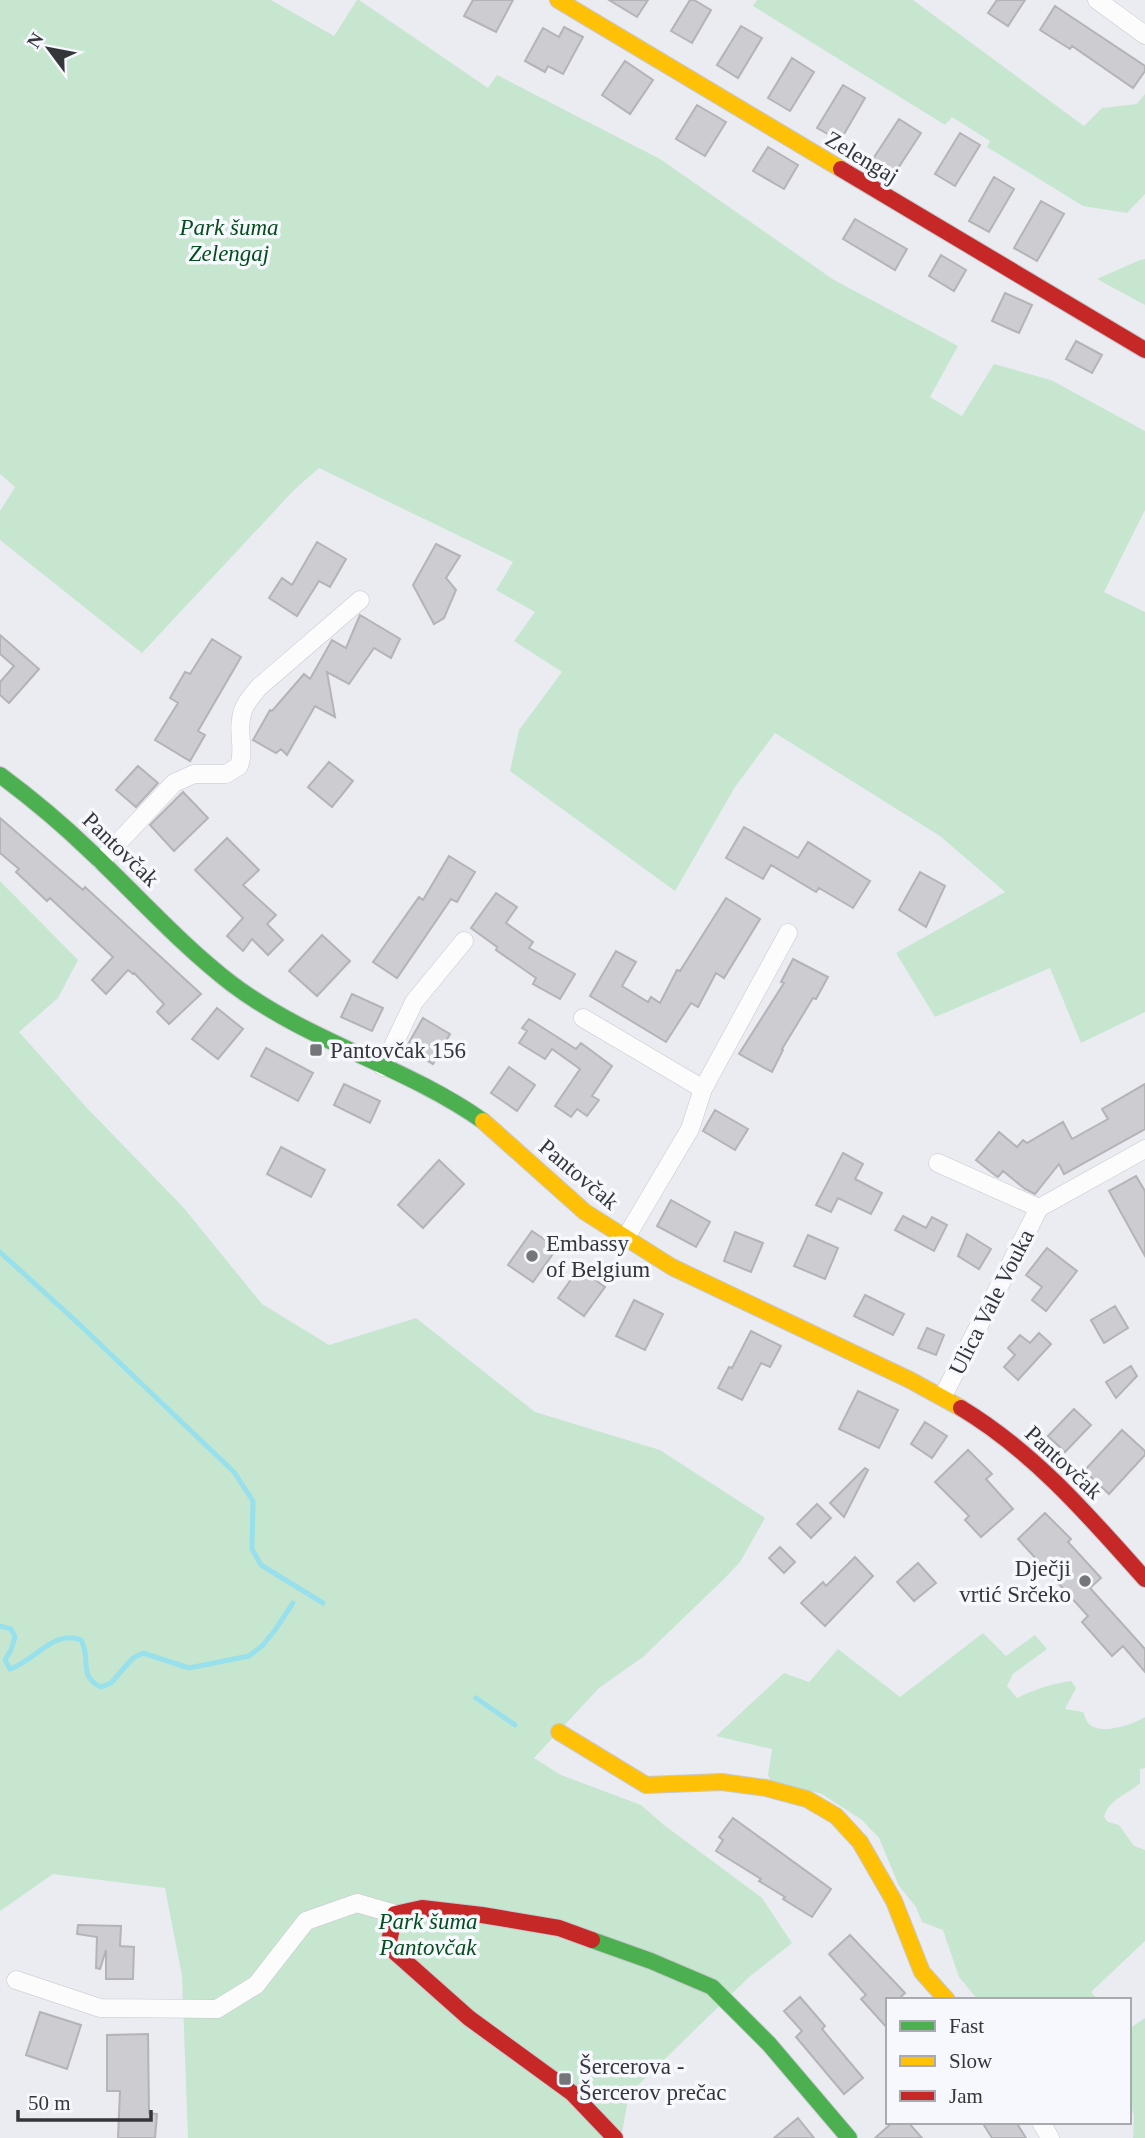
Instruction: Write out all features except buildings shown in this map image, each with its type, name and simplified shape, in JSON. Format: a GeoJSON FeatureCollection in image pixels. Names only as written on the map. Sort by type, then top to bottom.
{"type":"FeatureCollection","features":[{"type":"Feature","properties":{"kind":"street","name":"Zelengaj"},"geometry":{"type":"LineString","coordinates":[[558,0],[1145,350]]}},
{"type":"Feature","properties":{"kind":"street"},"geometry":{"type":"LineString","coordinates":[[1097,0],[1145,35]]}},
{"type":"Feature","properties":{"kind":"street"},"geometry":{"type":"LineString","coordinates":[[101,861],[174,783],[194,774],[226,774],[239,766],[243,754],[240,720],[245,705],[258,688],[360,600]]}},
{"type":"Feature","properties":{"kind":"street","name":"Pantovčak"},"geometry":{"type":"LineString","coordinates":[[0,775],[48,811],[191,948],[233,984],[280,1016],[440,1094],[472,1114],[574,1203],[625,1239],[672,1267],[943,1396],[1016,1446],[1062,1487],[1145,1580]]}},
{"type":"Feature","properties":{"kind":"street"},"geometry":{"type":"LineString","coordinates":[[625,1239],[691,1129],[703,1089],[788,933]]}},
{"type":"Feature","properties":{"kind":"street"},"geometry":{"type":"LineString","coordinates":[[383,1067],[414,1002],[464,941]]}},
{"type":"Feature","properties":{"kind":"street"},"geometry":{"type":"LineString","coordinates":[[583,1018],[703,1089]]}},
{"type":"Feature","properties":{"kind":"street","name":"Ulica Vale Vouka"},"geometry":{"type":"LineString","coordinates":[[943,1396],[1039,1208],[1145,1149]]}},
{"type":"Feature","properties":{"kind":"street","name":"Ulica Vale Vouka"},"geometry":{"type":"LineString","coordinates":[[938,1163],[1039,1208]]}},
{"type":"Feature","properties":{"kind":"street"},"geometry":{"type":"LineString","coordinates":[[559,1732],[646,1785],[722,1782],[766,1788],[807,1798],[836,1816],[860,1842],[894,1901],[922,1972],[945,1998]]}},
{"type":"Feature","properties":{"kind":"street"},"geometry":{"type":"LineString","coordinates":[[16,1980],[100,2008],[217,2008],[256,1985],[306,1921],[357,1903],[395,1914],[422,1908],[559,1928],[651,1961],[712,1987],[769,2044],[849,2138]]}},
{"type":"Feature","properties":{"kind":"street"},"geometry":{"type":"LineString","coordinates":[[395,1914],[388,1946],[469,2018],[572,2094],[614,2138]]}},
{"type":"Feature","properties":{"kind":"green space","name":"Park šuma Zelengaj"},"geometry":{"type":"Polygon","coordinates":[[[0,0],[271,0],[334,36],[359,0],[488,88],[497,75],[660,159],[834,280],[958,346],[930,397],[962,416],[994,364],[1051,380],[1145,431],[1145,510],[1104,592],[1145,612],[1145,1012],[1081,1043],[1050,968],[935,1017],[896,953],[1005,892],[940,836],[775,733],[735,787],[675,891],[510,771],[519,730],[562,672],[514,641],[535,612],[496,590],[513,562],[319,468],[294,490],[142,653],[0,540],[0,511],[15,487],[0,474],[0,0]]]}},
{"type":"Feature","properties":{"kind":"green space"},"geometry":{"type":"Polygon","coordinates":[[[757,0],[913,0],[1084,126],[1102,108],[1137,104],[1145,94],[1145,194],[1127,213],[1083,206],[987,147],[990,141],[952,117],[945,125],[753,6],[757,0]]]}},
{"type":"Feature","properties":{"kind":"green space"},"geometry":{"type":"Polygon","coordinates":[[[1145,259],[1145,305],[1097,279],[1140,260],[1145,259]]]}},
{"type":"Feature","properties":{"kind":"green space","name":"Park šuma Pantovčak"},"geometry":{"type":"Polygon","coordinates":[[[0,881],[78,960],[58,998],[19,1032],[86,1107],[183,1207],[262,1304],[329,1345],[416,1318],[535,1412],[660,1450],[765,1518],[740,1562],[725,1578],[643,1657],[599,1688],[534,1758],[561,1775],[641,1805],[762,1898],[792,1943],[749,1977],[629,2094],[621,2138],[188,2138],[182,1976],[165,1888],[53,1874],[0,1911],[0,881]]]}},
{"type":"Feature","properties":{"kind":"green space"},"geometry":{"type":"Polygon","coordinates":[[[983,1633],[1006,1656],[1035,1635],[1047,1649],[1013,1674],[1007,1686],[1017,1698],[1043,1687],[1071,1681],[1076,1688],[1065,1709],[1083,1712],[1093,1727],[1116,1728],[1145,1717],[1145,1768],[1140,1769],[1140,1783],[1110,1805],[1104,1817],[1108,1822],[1119,1825],[1134,1846],[1145,1850],[1145,1941],[1091,1992],[1096,1998],[976,1998],[959,1977],[943,1930],[922,1922],[916,1907],[899,1886],[879,1838],[862,1820],[822,1794],[771,1781],[768,1775],[772,1749],[716,1736],[784,1673],[809,1682],[838,1649],[900,1697],[983,1633]]]}},
{"type":"Feature","properties":{"kind":"green space"},"geometry":{"type":"Polygon","coordinates":[[[1145,2018],[1145,2138],[1133,2138],[1131,2028],[1145,2018]]]}},
{"type":"Feature","properties":{"kind":"waterway"},"geometry":{"type":"LineString","coordinates":[[0,1252],[234,1472],[253,1501],[252,1549],[261,1565],[323,1603]]}},
{"type":"Feature","properties":{"kind":"waterway"},"geometry":{"type":"LineString","coordinates":[[0,1626],[11,1629],[15,1637],[5,1660],[10,1669],[53,1642],[71,1638],[81,1640],[89,1678],[101,1687],[111,1683],[133,1658],[143,1653],[189,1668],[249,1656],[263,1645],[293,1603]]}},
{"type":"Feature","properties":{"kind":"waterway"},"geometry":{"type":"LineString","coordinates":[[476,1698],[515,1725]]}},
{"type":"Feature","properties":{"kind":"traffic: fast"},"geometry":{"type":"LineString","coordinates":[[0,775],[68,830],[177,936],[232,984],[293,1022],[422,1085],[483,1121]]}},
{"type":"Feature","properties":{"kind":"traffic: fast"},"geometry":{"type":"LineString","coordinates":[[592,1940],[712,1987],[769,2044],[849,2138]]}},
{"type":"Feature","properties":{"kind":"traffic: slow"},"geometry":{"type":"LineString","coordinates":[[558,0],[841,169]]}},
{"type":"Feature","properties":{"kind":"traffic: slow"},"geometry":{"type":"LineString","coordinates":[[483,1121],[585,1212],[672,1267],[910,1380],[961,1408]]}},
{"type":"Feature","properties":{"kind":"traffic: slow"},"geometry":{"type":"LineString","coordinates":[[559,1732],[646,1785],[722,1782],[766,1788],[807,1799],[836,1816],[860,1842],[894,1901],[922,1972],[945,1998]]}},
{"type":"Feature","properties":{"kind":"traffic: jam"},"geometry":{"type":"LineString","coordinates":[[841,169],[1145,350]]}},
{"type":"Feature","properties":{"kind":"traffic: jam"},"geometry":{"type":"LineString","coordinates":[[961,1408],[988,1425],[1037,1465],[1145,1579]]}},
{"type":"Feature","properties":{"kind":"traffic: jam"},"geometry":{"type":"LineString","coordinates":[[592,1940],[559,1928],[422,1908],[395,1914],[388,1946],[469,2018],[572,2093],[615,2138]]}},
{"type":"Feature","properties":{"kind":"place","name":"Pantovčak 156"},"geometry":{"type":"Point","coordinates":[316,1050]}},
{"type":"Feature","properties":{"kind":"place","name":"Embassy of Belgium"},"geometry":{"type":"Point","coordinates":[532,1256]}},
{"type":"Feature","properties":{"kind":"place","name":"Dječji vrtić Srčeko"},"geometry":{"type":"Point","coordinates":[1085,1581]}},
{"type":"Feature","properties":{"kind":"place","name":"Šercerova - Šercerov prečac"},"geometry":{"type":"Point","coordinates":[565,2079]}}]}
